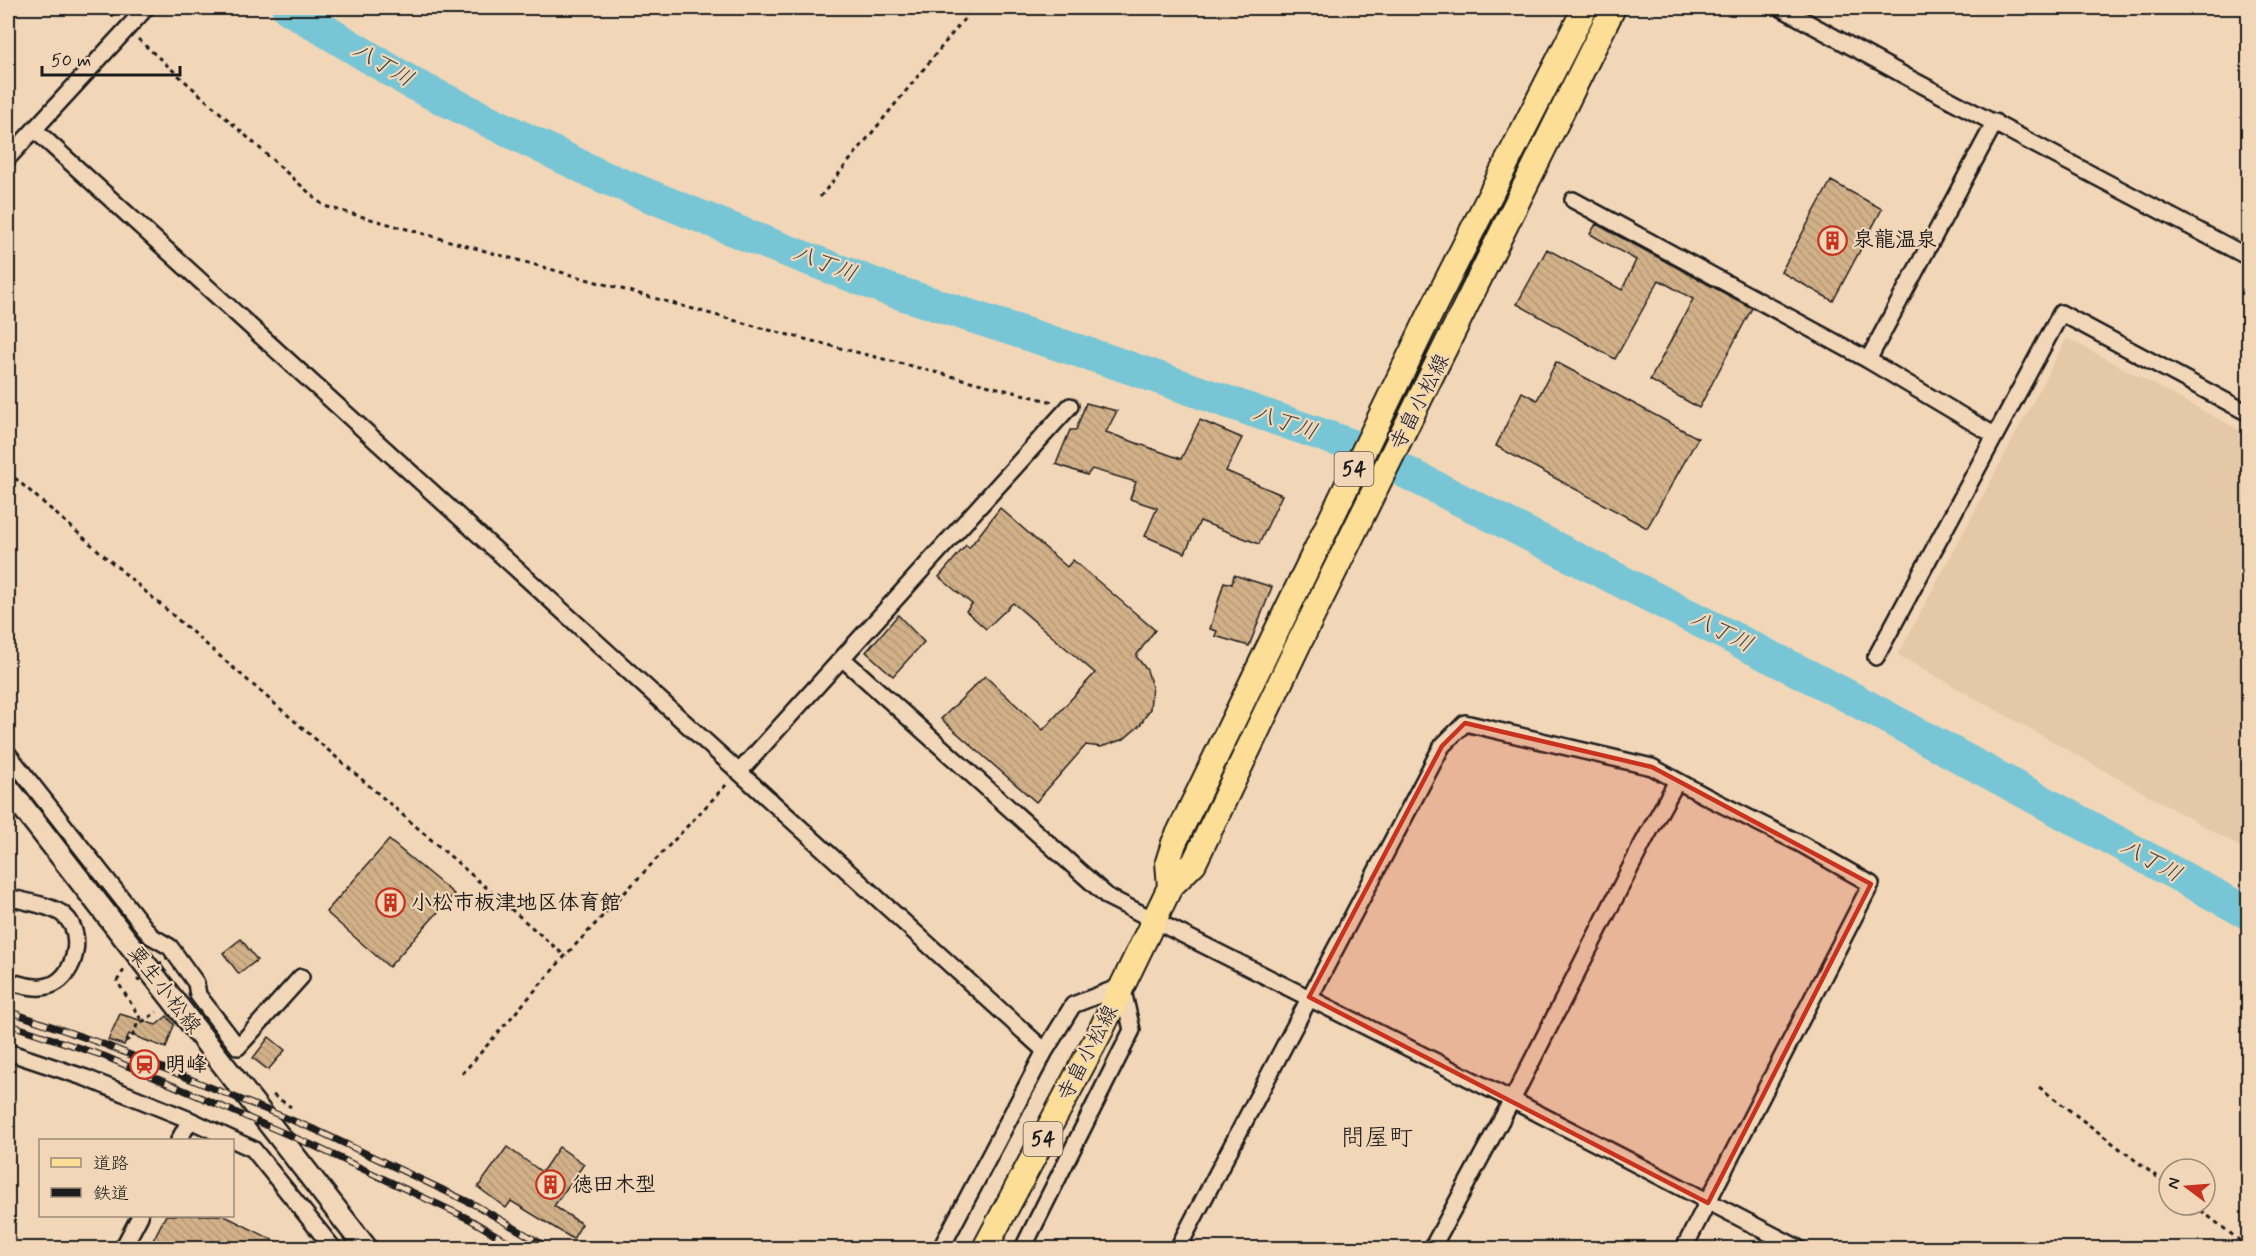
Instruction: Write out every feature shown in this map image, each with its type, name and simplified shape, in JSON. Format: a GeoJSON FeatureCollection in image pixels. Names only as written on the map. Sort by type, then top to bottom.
{"type":"FeatureCollection","features":[{"type":"Feature","properties":{"kind":"main road","name":"寺畠小松線"},"geometry":{"type":"LineString","coordinates":[[1170,887],[1168,862],[1174,843],[1435,304],[1584,8]]}},
{"type":"Feature","properties":{"kind":"main road","name":"寺畠小松線"},"geometry":{"type":"LineString","coordinates":[[985,1248],[1101,1030],[1170,887],[1194,863],[1298,645],[1613,8]]}},
{"type":"Feature","properties":{"kind":"main road","name":"粟生小松線"},"geometry":{"type":"LineString","coordinates":[[8,788],[366,1248]]}},
{"type":"Feature","properties":{"kind":"street"},"geometry":{"type":"LineString","coordinates":[[8,158],[146,8]]}},
{"type":"Feature","properties":{"kind":"street"},"geometry":{"type":"LineString","coordinates":[[1781,8],[2248,257]]}},
{"type":"Feature","properties":{"kind":"street"},"geometry":{"type":"LineString","coordinates":[[1868,360],[1995,122]]}},
{"type":"Feature","properties":{"kind":"street"},"geometry":{"type":"LineString","coordinates":[[35,130],[740,771],[1045,1052]]}},
{"type":"Feature","properties":{"kind":"street"},"geometry":{"type":"LineString","coordinates":[[1573,200],[1868,360],[1994,435]]}},
{"type":"Feature","properties":{"kind":"street"},"geometry":{"type":"LineString","coordinates":[[1876,657],[2061,313],[2248,413]]}},
{"type":"Feature","properties":{"kind":"street"},"geometry":{"type":"LineString","coordinates":[[740,771],[1070,406]]}},
{"type":"Feature","properties":{"kind":"street"},"geometry":{"type":"LineString","coordinates":[[842,658],[1108,897],[1156,919],[1512,1100],[1798,1248]]}},
{"type":"Feature","properties":{"kind":"street"},"geometry":{"type":"LineString","coordinates":[[1178,1248],[1442,746],[1465,723],[1652,767],[1801,843],[1871,884],[1684,1248]]}},
{"type":"Feature","properties":{"kind":"street"},"geometry":{"type":"LineString","coordinates":[[8,754],[151,936],[170,947],[196,983],[198,995],[238,1047],[301,977]]}},
{"type":"Feature","properties":{"kind":"street"},"geometry":{"type":"LineString","coordinates":[[1432,1248],[1512,1100],[1644,840],[1677,781]]}},
{"type":"Feature","properties":{"kind":"street"},"geometry":{"type":"LineString","coordinates":[[8,897],[50,908],[63,914],[71,924],[76,940],[75,955],[69,971],[57,983],[43,987],[30,987],[8,981]]}},
{"type":"Feature","properties":{"kind":"street"},"geometry":{"type":"LineString","coordinates":[[941,1248],[1045,1052],[1073,1005],[1122,986],[1132,1030],[1023,1248]]}},
{"type":"Feature","properties":{"kind":"street"},"geometry":{"type":"LineString","coordinates":[[8,1053],[86,1078],[231,1139]]}},
{"type":"Feature","properties":{"kind":"street"},"geometry":{"type":"LineString","coordinates":[[180,1139],[190,1120]]}},
{"type":"Feature","properties":{"kind":"street"},"geometry":{"type":"LineString","coordinates":[[234,1140],[253,1149],[333,1248]]}},
{"type":"Feature","properties":{"kind":"street"},"geometry":{"type":"LineString","coordinates":[[123,1248],[139,1217]]}},
{"type":"Feature","properties":{"kind":"path"},"geometry":{"type":"LineString","coordinates":[[820,197],[973,8]]}},
{"type":"Feature","properties":{"kind":"path"},"geometry":{"type":"LineString","coordinates":[[127,29],[324,206],[765,329],[1070,406]]}},
{"type":"Feature","properties":{"kind":"path"},"geometry":{"type":"LineString","coordinates":[[8,471],[565,956]]}},
{"type":"Feature","properties":{"kind":"path"},"geometry":{"type":"LineString","coordinates":[[462,1074],[565,956],[740,771]]}},
{"type":"Feature","properties":{"kind":"path"},"geometry":{"type":"LineString","coordinates":[[137,981],[167,958]]}},
{"type":"Feature","properties":{"kind":"path"},"geometry":{"type":"LineString","coordinates":[[125,1041],[132,1038],[137,1026],[158,1011]]}},
{"type":"Feature","properties":{"kind":"path"},"geometry":{"type":"LineString","coordinates":[[2039,1087],[2157,1177]]}},
{"type":"Feature","properties":{"kind":"path"},"geometry":{"type":"LineString","coordinates":[[272,1094],[291,1107]]}},
{"type":"Feature","properties":{"kind":"path"},"geometry":{"type":"LineString","coordinates":[[2209,1217],[2248,1247]]}},
{"type":"Feature","properties":{"kind":"highlighted area"},"geometry":{"type":"Polygon","coordinates":[[[1465,723],[1652,767],[1871,884],[1708,1203],[1309,997],[1442,746],[1465,723]]]}},
{"type":"Feature","properties":{"kind":"shaded area"},"geometry":{"type":"Polygon","coordinates":[[[2067,338],[2248,435],[2248,851],[1898,655],[2067,338]]]}},
{"type":"Feature","properties":{"kind":"building","name":"泉龍温泉"},"geometry":{"type":"Polygon","coordinates":[[[1831,181],[1882,209],[1833,301],[1781,272],[1831,181]]]}},
{"type":"Feature","properties":{"kind":"building"},"geometry":{"type":"Polygon","coordinates":[[[1596,224],[1752,308],[1699,408],[1650,380],[1693,299],[1659,280],[1615,359],[1517,304],[1547,249],[1622,290],[1636,260],[1590,234],[1596,224]]]}},
{"type":"Feature","properties":{"kind":"building"},"geometry":{"type":"Polygon","coordinates":[[[1556,362],[1698,438],[1647,528],[1496,446],[1522,392],[1537,400],[1556,362]]]}},
{"type":"Feature","properties":{"kind":"building"},"geometry":{"type":"Polygon","coordinates":[[[1086,403],[1117,411],[1106,432],[1181,459],[1200,420],[1242,438],[1226,471],[1282,495],[1259,544],[1200,521],[1185,553],[1145,536],[1157,508],[1130,499],[1136,482],[1092,469],[1087,475],[1056,464],[1070,430],[1076,430],[1086,403]]]}},
{"type":"Feature","properties":{"kind":"building"},"geometry":{"type":"Polygon","coordinates":[[[1000,508],[1067,567],[1073,560],[1155,630],[1136,656],[1147,670],[1152,687],[1150,709],[1140,725],[1124,739],[1101,747],[1086,745],[1036,802],[941,719],[985,676],[1043,730],[1095,673],[1013,603],[986,629],[966,611],[972,604],[939,577],[966,545],[969,548],[1000,508]]]}},
{"type":"Feature","properties":{"kind":"building"},"geometry":{"type":"Polygon","coordinates":[[[1234,575],[1272,587],[1249,646],[1215,636],[1217,631],[1210,629],[1224,582],[1232,584],[1234,575]]]}},
{"type":"Feature","properties":{"kind":"building"},"geometry":{"type":"Polygon","coordinates":[[[898,615],[924,642],[893,676],[866,652],[898,615]]]}},
{"type":"Feature","properties":{"kind":"building","name":"小松市板津地区体育館"},"geometry":{"type":"Polygon","coordinates":[[[389,840],[454,894],[389,967],[326,912],[389,840]]]}},
{"type":"Feature","properties":{"kind":"building"},"geometry":{"type":"Polygon","coordinates":[[[241,939],[257,960],[239,974],[223,953],[241,939]]]}},
{"type":"Feature","properties":{"kind":"building"},"geometry":{"type":"Polygon","coordinates":[[[120,1014],[156,1025],[167,1016],[174,1025],[166,1048],[129,1034],[124,1045],[108,1040],[120,1014]]]}},
{"type":"Feature","properties":{"kind":"building"},"geometry":{"type":"Polygon","coordinates":[[[269,1037],[285,1050],[268,1070],[253,1058],[269,1037]]]}},
{"type":"Feature","properties":{"kind":"building"},"geometry":{"type":"Polygon","coordinates":[[[507,1147],[542,1172],[559,1147],[584,1164],[554,1206],[582,1224],[573,1239],[511,1201],[506,1208],[478,1187],[507,1147]]]}},
{"type":"Feature","properties":{"kind":"building"},"geometry":{"type":"Polygon","coordinates":[[[165,1217],[227,1217],[289,1248],[149,1248],[165,1217]]]}},
{"type":"Feature","properties":{"kind":"waterway","name":"八丁川"},"geometry":{"type":"LineString","coordinates":[[288,8],[415,85],[601,176],[887,289],[1113,362],[1354,446],[1844,694],[2248,913]]}},
{"type":"Feature","properties":{"kind":"railway"},"geometry":{"type":"LineString","coordinates":[[8,1011],[106,1045],[316,1130],[477,1206],[549,1248]]}},
{"type":"Feature","properties":{"kind":"railway"},"geometry":{"type":"LineString","coordinates":[[8,1024],[104,1056],[312,1145],[469,1219],[518,1248]]}},
{"type":"Feature","properties":{"kind":"place","name":"泉龍温泉"},"geometry":{"type":"Point","coordinates":[1832,240]}},
{"type":"Feature","properties":{"kind":"place","name":"小松市板津地区体育館"},"geometry":{"type":"Point","coordinates":[390,903]}},
{"type":"Feature","properties":{"kind":"place","name":"明峰"},"geometry":{"type":"Point","coordinates":[144,1065]}},
{"type":"Feature","properties":{"kind":"place","name":"徳田木型"},"geometry":{"type":"Point","coordinates":[551,1185]}},
{"type":"Feature","properties":{"kind":"district","name":"問屋町"},"geometry":{"type":"Point","coordinates":[1377,1138]}}]}
